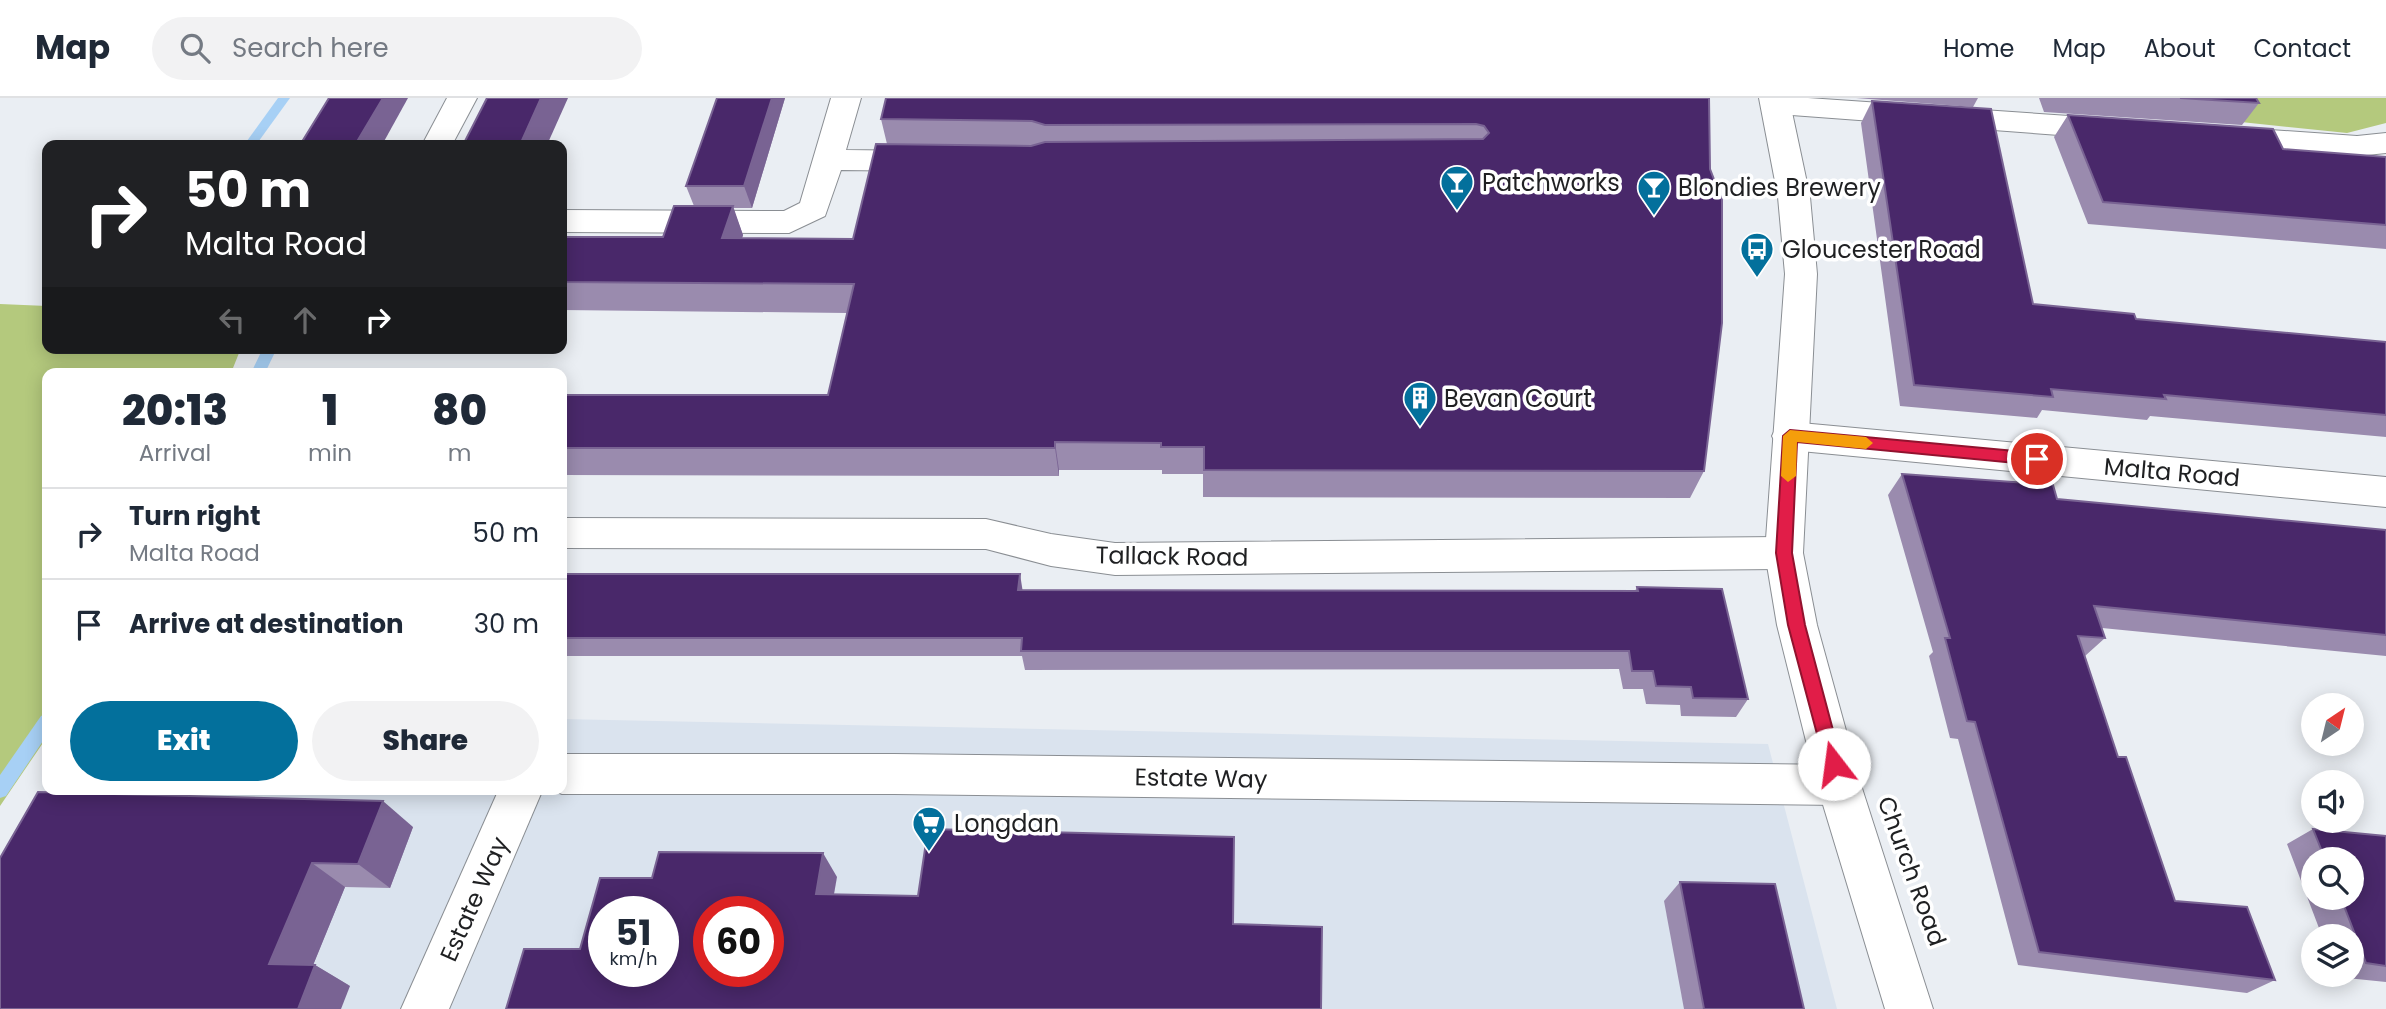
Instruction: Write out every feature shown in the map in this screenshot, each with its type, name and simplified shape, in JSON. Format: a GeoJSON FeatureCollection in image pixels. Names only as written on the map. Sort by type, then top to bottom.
{"type":"FeatureCollection","features":[{"type":"Feature","properties":{"kind":"street"},"geometry":{"type":"LineString","coordinates":[[440,140],[462,98]]}},
{"type":"Feature","properties":{"kind":"street"},"geometry":{"type":"LineString","coordinates":[[567,221],[789,222],[814,209],[846,98]]}},
{"type":"Feature","properties":{"kind":"street"},"geometry":{"type":"LineString","coordinates":[[1775,102],[2147,131]]}},
{"type":"Feature","properties":{"kind":"street","name":"Church Road"},"geometry":{"type":"LineString","coordinates":[[1775,102],[1794,197],[1801,274],[1784,553],[1797,625],[1839,785],[1909,1009]]}},
{"type":"Feature","properties":{"kind":"street"},"geometry":{"type":"LineString","coordinates":[[2203,135],[2357,146],[2386,143]]}},
{"type":"Feature","properties":{"kind":"street"},"geometry":{"type":"LineString","coordinates":[[829,160],[953,162]]}},
{"type":"Feature","properties":{"kind":"street","name":"Malta Road"},"geometry":{"type":"LineString","coordinates":[[1790,436],[2386,492]]}},
{"type":"Feature","properties":{"kind":"street","name":"Tallack Road"},"geometry":{"type":"LineString","coordinates":[[567,533],[986,534],[1051,551],[1115,559],[1784,553]]}},
{"type":"Feature","properties":{"kind":"street","name":"Estate Way"},"geometry":{"type":"LineString","coordinates":[[567,774],[921,774],[1839,785]]}},
{"type":"Feature","properties":{"kind":"street","name":"Estate Way"},"geometry":{"type":"LineString","coordinates":[[425,1009],[519,795]]}},
{"type":"Feature","properties":{"kind":"path"},"geometry":{"type":"LineString","coordinates":[[1711,195],[1794,197]]}},
{"type":"Feature","properties":{"kind":"shaded area"},"geometry":{"type":"Polygon","coordinates":[[[567,719],[1768,744],[1837,1009],[0,1009],[0,904],[77,795],[567,795],[567,719]]]}},
{"type":"Feature","properties":{"kind":"green space"},"geometry":{"type":"Polygon","coordinates":[[[2229,98],[2386,98],[2386,123],[2347,133],[2241,122],[2229,98]]]}},
{"type":"Feature","properties":{"kind":"green space"},"geometry":{"type":"Polygon","coordinates":[[[0,304],[42,306],[42,354],[239,354],[233,368],[42,368],[42,744],[0,806],[0,304]]]}},
{"type":"Feature","properties":{"kind":"building"},"geometry":{"type":"Polygon","coordinates":[[[329,98],[383,98],[358,140],[303,140],[329,98]]]}},
{"type":"Feature","properties":{"kind":"building"},"geometry":{"type":"Polygon","coordinates":[[[487,98],[541,98],[522,140],[466,140],[487,98]]]}},
{"type":"Feature","properties":{"kind":"building"},"geometry":{"type":"Polygon","coordinates":[[[717,98],[772,98],[744,186],[686,186],[717,98]]]}},
{"type":"Feature","properties":{"kind":"building"},"geometry":{"type":"Polygon","coordinates":[[[886,98],[1709,98],[1710,169],[1722,200],[1722,323],[1704,471],[1204,470],[1204,447],[1161,447],[1161,443],[1055,442],[1055,448],[567,448],[567,395],[828,395],[854,284],[567,282],[567,237],[663,237],[674,206],[733,206],[722,238],[853,239],[876,144],[1031,146],[1045,142],[1483,139],[1489,133],[1484,126],[1476,124],[1045,125],[1032,121],[881,119],[886,98]]]}},
{"type":"Feature","properties":{"kind":"building"},"geometry":{"type":"Polygon","coordinates":[[[2180,98],[2256,98],[2259,103],[2180,98]]]}},
{"type":"Feature","properties":{"kind":"building"},"geometry":{"type":"Polygon","coordinates":[[[1872,101],[1991,109],[2033,304],[2134,314],[2136,319],[2386,342],[2386,415],[2164,395],[2166,399],[2051,389],[2053,397],[1914,385],[1872,101]]]}},
{"type":"Feature","properties":{"kind":"building"},"geometry":{"type":"Polygon","coordinates":[[[2068,115],[2273,129],[2283,149],[2386,157],[2386,225],[2103,202],[2068,115]]]}},
{"type":"Feature","properties":{"kind":"building"},"geometry":{"type":"Polygon","coordinates":[[[1902,474],[2053,485],[2057,499],[2386,530],[2386,635],[2094,606],[2105,638],[2078,636],[2118,757],[2126,757],[2175,901],[2247,907],[2275,980],[2039,952],[1975,722],[1967,721],[1945,638],[1950,638],[1902,474]]]}},
{"type":"Feature","properties":{"kind":"building"},"geometry":{"type":"Polygon","coordinates":[[[567,574],[1020,574],[1018,590],[1638,591],[1637,587],[1722,589],[1748,699],[1693,698],[1691,687],[1656,686],[1653,671],[1632,671],[1629,651],[1021,651],[1022,638],[567,638],[567,574]]]}},
{"type":"Feature","properties":{"kind":"building"},"geometry":{"type":"Polygon","coordinates":[[[38,792],[42,792],[42,795],[383,801],[358,864],[312,863],[269,964],[315,965],[298,1009],[0,1009],[0,858],[38,792]]]}},
{"type":"Feature","properties":{"kind":"building"},"geometry":{"type":"Polygon","coordinates":[[[928,829],[1234,837],[1233,924],[1322,927],[1321,1009],[506,1009],[524,949],[580,949],[588,921],[588,987],[679,987],[679,896],[595,896],[600,878],[652,878],[659,852],[823,853],[816,894],[918,896],[928,829]]]}},
{"type":"Feature","properties":{"kind":"building"},"geometry":{"type":"Polygon","coordinates":[[[2315,833],[2386,836],[2386,966],[2366,963],[2364,924],[2351,924],[2346,910],[2364,910],[2364,847],[2320,847],[2315,833]]]}},
{"type":"Feature","properties":{"kind":"building"},"geometry":{"type":"Polygon","coordinates":[[[1680,882],[1775,884],[1804,1009],[1704,1009],[1680,882]]]}},
{"type":"Feature","properties":{"kind":"waterway"},"geometry":{"type":"LineString","coordinates":[[254,140],[284,98]]}},
{"type":"Feature","properties":{"kind":"waterway"},"geometry":{"type":"LineString","coordinates":[[260,368],[267,354]]}},
{"type":"Feature","properties":{"kind":"waterway"},"geometry":{"type":"LineString","coordinates":[[0,790],[42,728]]}},
{"type":"Feature","properties":{"kind":"slow traffic"},"geometry":{"type":"LineString","coordinates":[[1788,476],[1790,436],[1866,443]]}},
{"type":"Feature","properties":{"kind":"place","name":"Patchworks"},"geometry":{"type":"Point","coordinates":[1457,212]}},
{"type":"Feature","properties":{"kind":"place","name":"Blondies Brewery"},"geometry":{"type":"Point","coordinates":[1654,217]}},
{"type":"Feature","properties":{"kind":"place","name":"Gloucester Road"},"geometry":{"type":"Point","coordinates":[1757,279]}},
{"type":"Feature","properties":{"kind":"place","name":"Bevan Court"},"geometry":{"type":"Point","coordinates":[1420,428]}},
{"type":"Feature","properties":{"kind":"place","name":"Longdan"},"geometry":{"type":"Point","coordinates":[929,853]}},
{"type":"Feature","properties":{"kind":"route"},"geometry":{"type":"LineString","coordinates":[[1834,764],[1797,625],[1784,553],[1790,436],[2037,459]]}}]}
